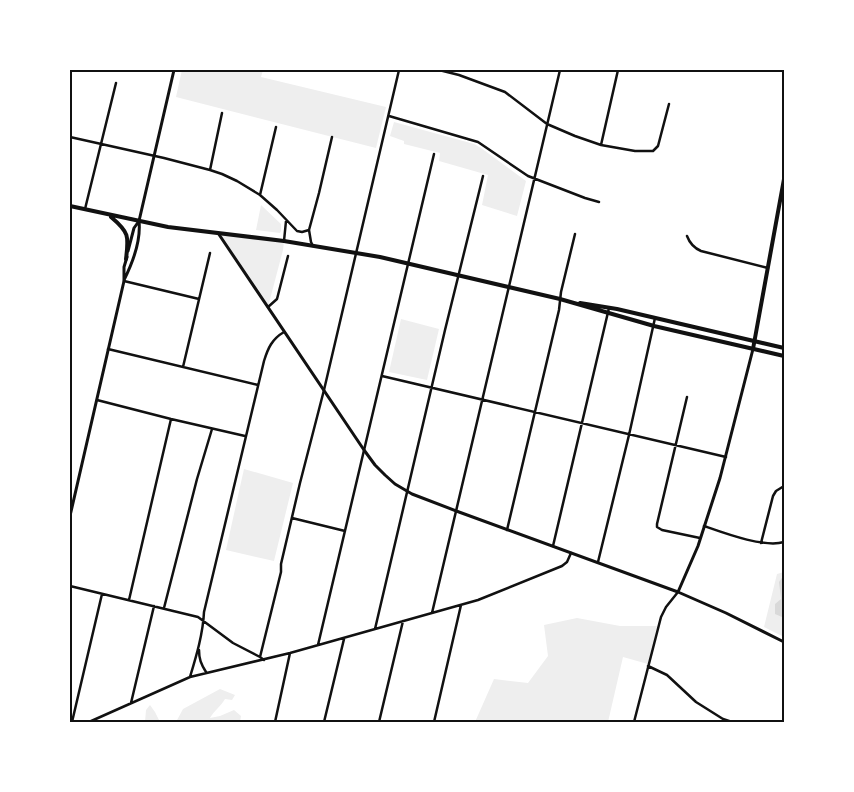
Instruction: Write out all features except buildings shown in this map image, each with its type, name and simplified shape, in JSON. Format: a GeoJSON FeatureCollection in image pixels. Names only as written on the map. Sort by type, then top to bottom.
{"type":"FeatureCollection","features":[{"type":"Feature","properties":{"kind":"main road"},"geometry":{"type":"LineString","coordinates":[[752,349],[784,179]]}},
{"type":"Feature","properties":{"kind":"main road"},"geometry":{"type":"LineString","coordinates":[[70,206],[168,227],[284,241],[356,253],[784,348]]}},
{"type":"Feature","properties":{"kind":"main road"},"geometry":{"type":"LineString","coordinates":[[109,215],[126,232],[128,246],[126,259]]}},
{"type":"Feature","properties":{"kind":"main road"},"geometry":{"type":"LineString","coordinates":[[560,299],[654,326],[784,356]]}},
{"type":"Feature","properties":{"kind":"street"},"geometry":{"type":"LineString","coordinates":[[124,281],[130,268],[140,230],[139,221],[174,70]]}},
{"type":"Feature","properties":{"kind":"street"},"geometry":{"type":"LineString","coordinates":[[260,657],[399,70]]}},
{"type":"Feature","properties":{"kind":"street"},"geometry":{"type":"LineString","coordinates":[[440,70],[506,92],[547,124],[601,145],[635,151],[653,151],[658,146],[669,104]]}},
{"type":"Feature","properties":{"kind":"street"},"geometry":{"type":"LineString","coordinates":[[432,613],[560,70]]}},
{"type":"Feature","properties":{"kind":"street"},"geometry":{"type":"LineString","coordinates":[[601,145],[618,70]]}},
{"type":"Feature","properties":{"kind":"street"},"geometry":{"type":"LineString","coordinates":[[85,209],[116,83]]}},
{"type":"Feature","properties":{"kind":"street"},"geometry":{"type":"LineString","coordinates":[[210,170],[222,113]]}},
{"type":"Feature","properties":{"kind":"street"},"geometry":{"type":"LineString","coordinates":[[389,116],[478,142],[528,176],[599,202]]}},
{"type":"Feature","properties":{"kind":"street"},"geometry":{"type":"LineString","coordinates":[[260,196],[276,127]]}},
{"type":"Feature","properties":{"kind":"street"},"geometry":{"type":"LineString","coordinates":[[70,137],[210,170],[237,181],[260,196],[297,231],[308,230]]}},
{"type":"Feature","properties":{"kind":"street"},"geometry":{"type":"LineString","coordinates":[[313,246],[308,230],[332,137]]}},
{"type":"Feature","properties":{"kind":"street"},"geometry":{"type":"LineString","coordinates":[[318,645],[434,154]]}},
{"type":"Feature","properties":{"kind":"street"},"geometry":{"type":"LineString","coordinates":[[375,629],[483,176]]}},
{"type":"Feature","properties":{"kind":"street"},"geometry":{"type":"LineString","coordinates":[[284,241],[286,220]]}},
{"type":"Feature","properties":{"kind":"street"},"geometry":{"type":"LineString","coordinates":[[70,516],[124,281],[126,259],[134,228],[139,221]]}},
{"type":"Feature","properties":{"kind":"street"},"geometry":{"type":"LineString","coordinates":[[218,233],[364,450],[375,465],[395,484],[407,492],[456,511],[678,592],[784,642]]}},
{"type":"Feature","properties":{"kind":"street"},"geometry":{"type":"LineString","coordinates":[[507,530],[575,234]]}},
{"type":"Feature","properties":{"kind":"street"},"geometry":{"type":"LineString","coordinates":[[687,236],[690,243],[701,251],[768,268]]}},
{"type":"Feature","properties":{"kind":"street"},"geometry":{"type":"LineString","coordinates":[[183,367],[210,253]]}},
{"type":"Feature","properties":{"kind":"street"},"geometry":{"type":"LineString","coordinates":[[268,307],[274,303],[279,293],[288,256]]}},
{"type":"Feature","properties":{"kind":"street"},"geometry":{"type":"LineString","coordinates":[[124,281],[199,299]]}},
{"type":"Feature","properties":{"kind":"street"},"geometry":{"type":"LineString","coordinates":[[553,546],[609,308]]}},
{"type":"Feature","properties":{"kind":"street"},"geometry":{"type":"LineString","coordinates":[[598,562],[655,318]]}},
{"type":"Feature","properties":{"kind":"street"},"geometry":{"type":"LineString","coordinates":[[190,678],[199,646],[204,612],[258,385],[269,346],[277,336],[284,332]]}},
{"type":"Feature","properties":{"kind":"street"},"geometry":{"type":"LineString","coordinates":[[108,349],[258,385]]}},
{"type":"Feature","properties":{"kind":"street"},"geometry":{"type":"LineString","coordinates":[[634,722],[661,617],[678,592],[687,573],[726,457],[752,349]]}},
{"type":"Feature","properties":{"kind":"street"},"geometry":{"type":"LineString","coordinates":[[381,376],[726,457]]}},
{"type":"Feature","properties":{"kind":"street"},"geometry":{"type":"LineString","coordinates":[[687,397],[657,527],[662,530],[700,538]]}},
{"type":"Feature","properties":{"kind":"street"},"geometry":{"type":"LineString","coordinates":[[97,400],[245,436]]}},
{"type":"Feature","properties":{"kind":"street"},"geometry":{"type":"LineString","coordinates":[[129,600],[171,419]]}},
{"type":"Feature","properties":{"kind":"street"},"geometry":{"type":"LineString","coordinates":[[164,608],[196,479],[212,428]]}},
{"type":"Feature","properties":{"kind":"street"},"geometry":{"type":"LineString","coordinates":[[761,543],[773,496],[776,491],[784,486]]}},
{"type":"Feature","properties":{"kind":"street"},"geometry":{"type":"LineString","coordinates":[[292,518],[345,531]]}},
{"type":"Feature","properties":{"kind":"street"},"geometry":{"type":"LineString","coordinates":[[704,526],[761,543],[784,542]]}},
{"type":"Feature","properties":{"kind":"street"},"geometry":{"type":"LineString","coordinates":[[89,722],[190,678],[290,654],[487,597],[562,566],[567,562],[571,552]]}},
{"type":"Feature","properties":{"kind":"street"},"geometry":{"type":"LineString","coordinates":[[70,586],[198,617],[233,643],[264,660]]}},
{"type":"Feature","properties":{"kind":"street"},"geometry":{"type":"LineString","coordinates":[[72,722],[102,594]]}},
{"type":"Feature","properties":{"kind":"street"},"geometry":{"type":"LineString","coordinates":[[434,722],[461,605]]}},
{"type":"Feature","properties":{"kind":"street"},"geometry":{"type":"LineString","coordinates":[[131,704],[154,606]]}},
{"type":"Feature","properties":{"kind":"street"},"geometry":{"type":"LineString","coordinates":[[379,722],[403,621]]}},
{"type":"Feature","properties":{"kind":"street"},"geometry":{"type":"LineString","coordinates":[[324,722],[344,639]]}},
{"type":"Feature","properties":{"kind":"street"},"geometry":{"type":"LineString","coordinates":[[199,646],[198,658],[207,673]]}},
{"type":"Feature","properties":{"kind":"street"},"geometry":{"type":"LineString","coordinates":[[275,722],[290,654]]}},
{"type":"Feature","properties":{"kind":"street"},"geometry":{"type":"LineString","coordinates":[[648,666],[667,675],[696,702],[723,719],[732,722]]}},
{"type":"Feature","properties":{"kind":"shaded area"},"geometry":{"type":"Polygon","coordinates":[[[182,70],[263,70],[261,77],[386,107],[376,148],[176,97],[182,70]]]}},
{"type":"Feature","properties":{"kind":"shaded area"},"geometry":{"type":"Polygon","coordinates":[[[394,122],[474,144],[526,181],[517,216],[482,205],[488,175],[439,161],[440,153],[404,144],[404,141],[390,136],[394,122]]]}},
{"type":"Feature","properties":{"kind":"shaded area"},"geometry":{"type":"Polygon","coordinates":[[[261,205],[281,224],[280,233],[256,230],[261,205]]]}},
{"type":"Feature","properties":{"kind":"shaded area"},"geometry":{"type":"Polygon","coordinates":[[[218,233],[284,241],[268,307],[218,233]]]}},
{"type":"Feature","properties":{"kind":"shaded area"},"geometry":{"type":"Polygon","coordinates":[[[401,319],[439,329],[427,380],[389,372],[401,319]]]}},
{"type":"Feature","properties":{"kind":"shaded area"},"geometry":{"type":"Polygon","coordinates":[[[244,469],[293,483],[274,561],[226,550],[244,469]]]}},
{"type":"Feature","properties":{"kind":"shaded area"},"geometry":{"type":"Polygon","coordinates":[[[784,572],[784,637],[764,627],[777,574],[784,572]]]}},
{"type":"Feature","properties":{"kind":"shaded area"},"geometry":{"type":"Polygon","coordinates":[[[784,575],[784,617],[782,617],[775,614],[775,604],[781,599],[779,582],[784,575]]]}},
{"type":"Feature","properties":{"kind":"shaded area"},"geometry":{"type":"Polygon","coordinates":[[[577,618],[620,626],[657,626],[648,664],[623,657],[608,722],[475,722],[494,679],[528,683],[548,656],[544,625],[577,618]]]}},
{"type":"Feature","properties":{"kind":"shaded area"},"geometry":{"type":"Polygon","coordinates":[[[220,689],[235,695],[232,700],[225,699],[210,718],[234,710],[241,716],[240,722],[176,722],[183,709],[220,689]]]}},
{"type":"Feature","properties":{"kind":"shaded area"},"geometry":{"type":"Polygon","coordinates":[[[150,705],[160,722],[145,722],[146,710],[150,705]]]}}]}
